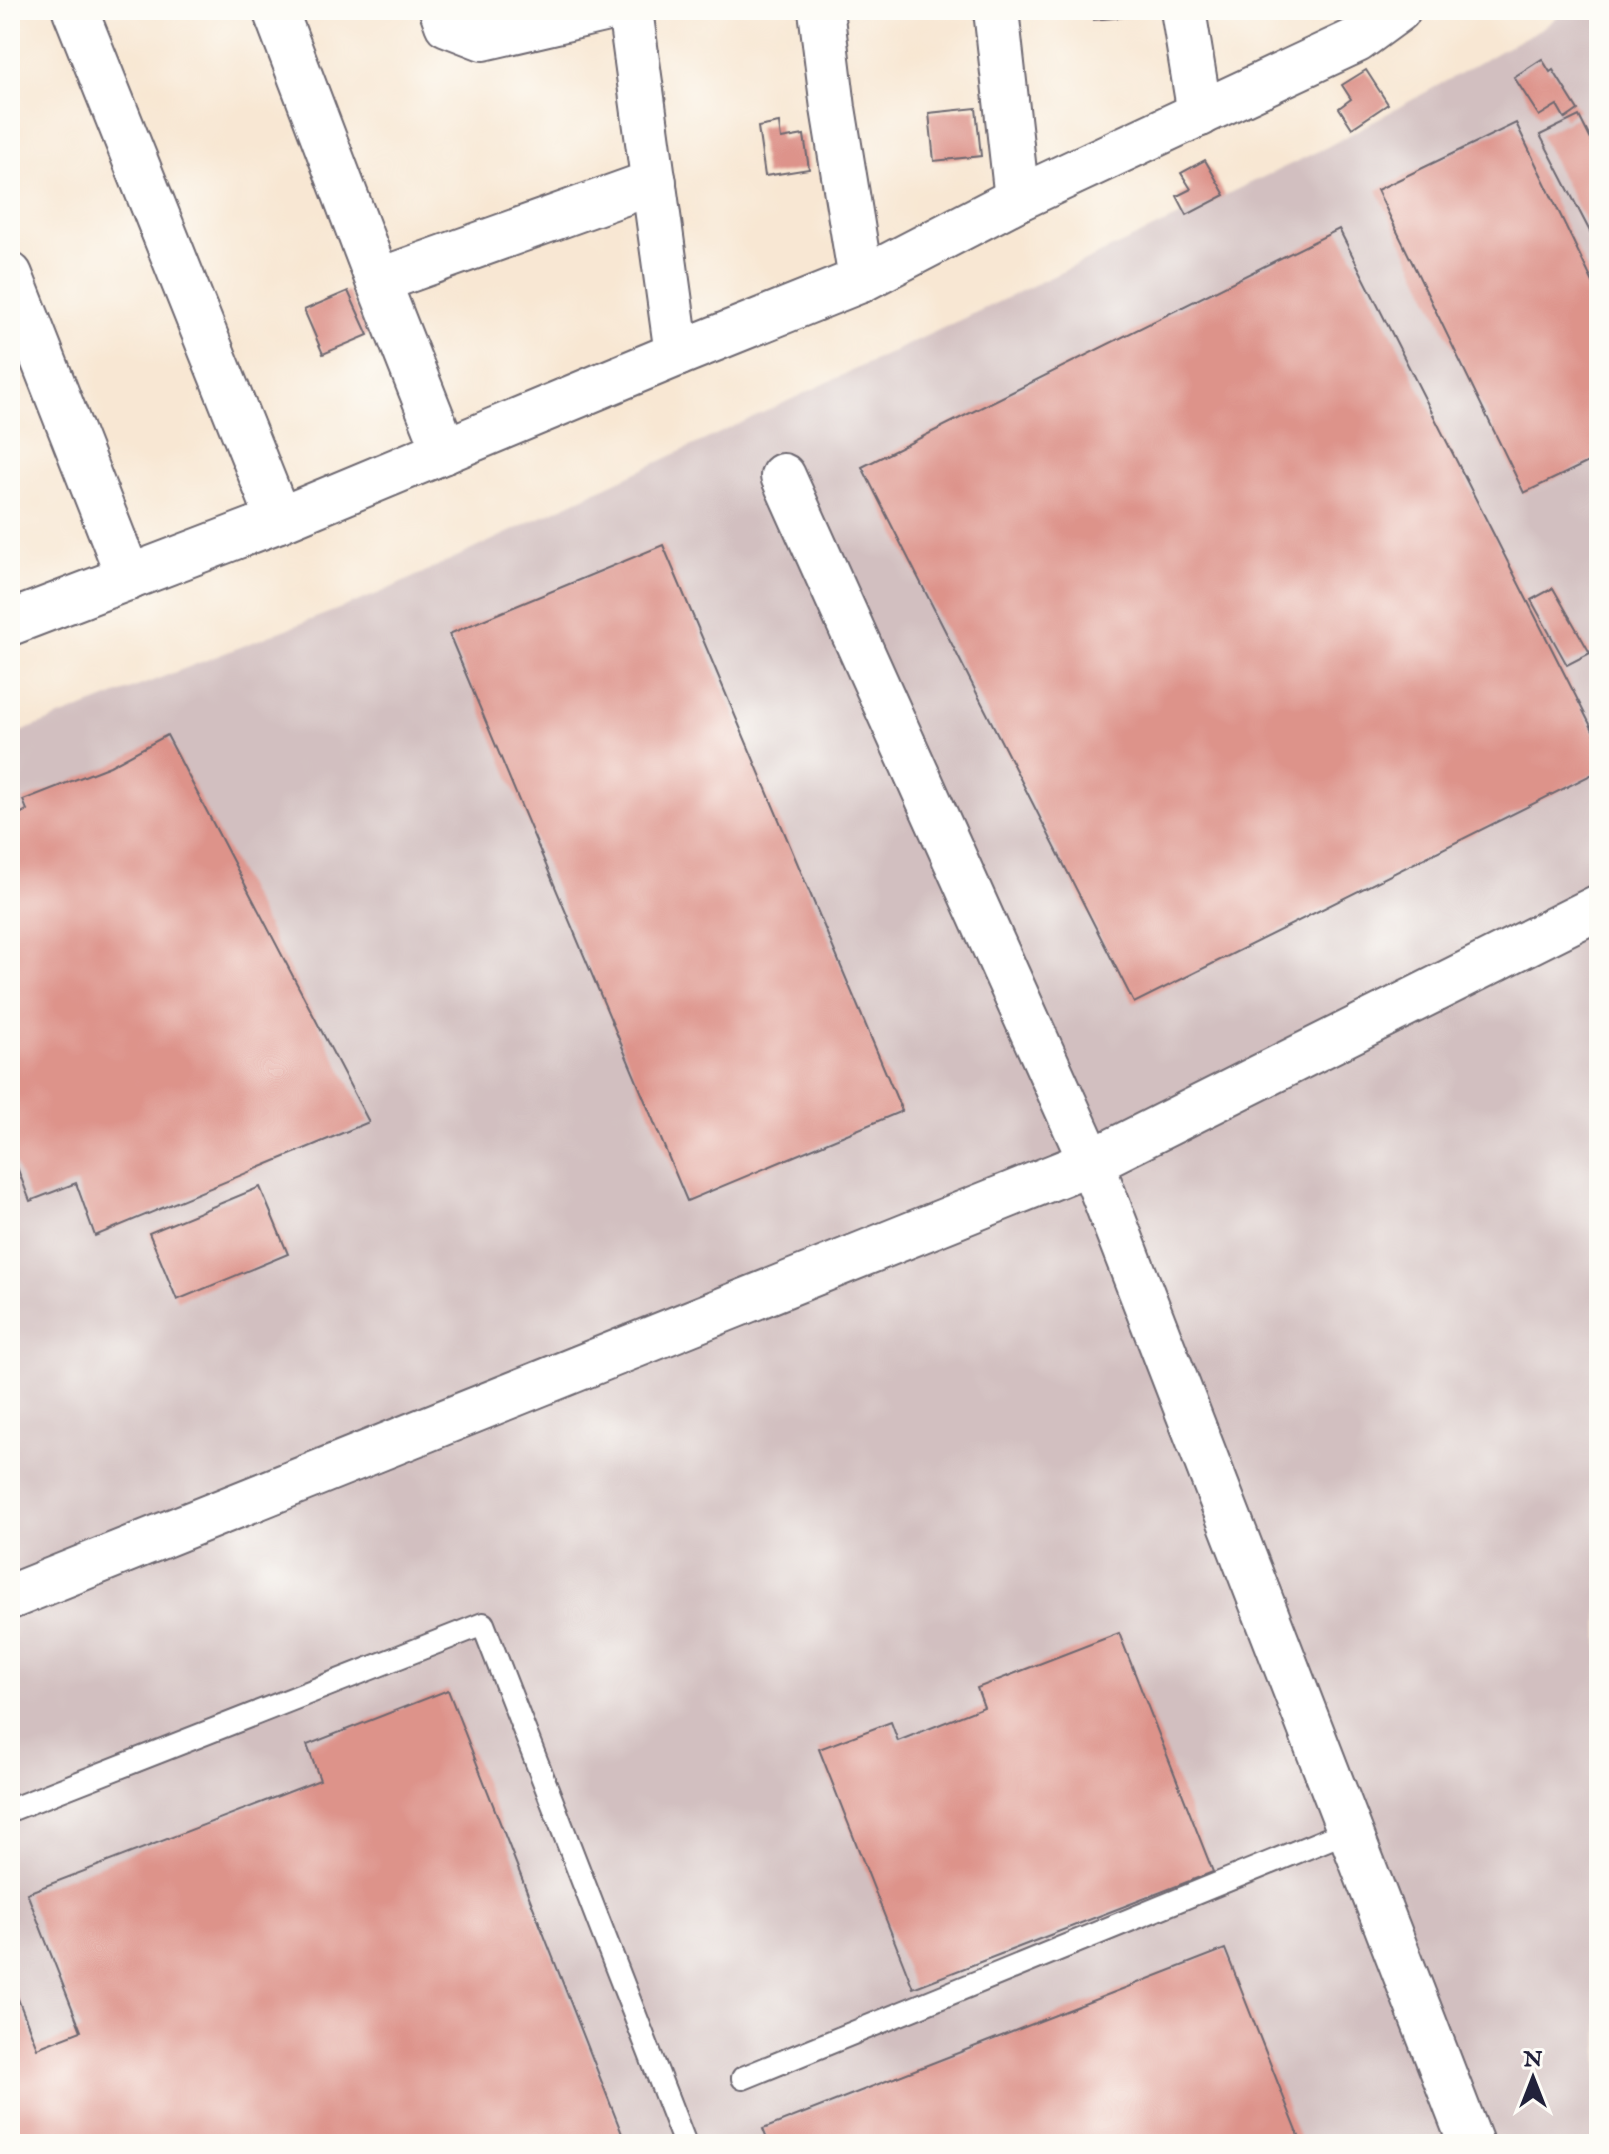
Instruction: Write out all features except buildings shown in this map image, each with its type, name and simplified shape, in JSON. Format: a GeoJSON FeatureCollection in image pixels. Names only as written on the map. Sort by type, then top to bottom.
{"type":"FeatureCollection","features":[{"type":"Feature","properties":{"kind":"street"},"geometry":{"type":"LineString","coordinates":[[75,10],[279,520]]}},
{"type":"Feature","properties":{"kind":"street"},"geometry":{"type":"LineString","coordinates":[[275,10],[445,451]]}},
{"type":"Feature","properties":{"kind":"street"},"geometry":{"type":"LineString","coordinates":[[442,10],[447,24],[483,38],[603,10]]}},
{"type":"Feature","properties":{"kind":"street"},"geometry":{"type":"LineString","coordinates":[[630,10],[677,354]]}},
{"type":"Feature","properties":{"kind":"street"},"geometry":{"type":"LineString","coordinates":[[821,10],[833,108],[861,280]]}},
{"type":"Feature","properties":{"kind":"street"},"geometry":{"type":"LineString","coordinates":[[996,10],[1017,199]]}},
{"type":"Feature","properties":{"kind":"street"},"geometry":{"type":"LineString","coordinates":[[1183,10],[1200,114]]}},
{"type":"Feature","properties":{"kind":"street"},"geometry":{"type":"LineString","coordinates":[[10,623],[279,520],[861,280],[1017,199],[1357,40],[1398,10]]}},
{"type":"Feature","properties":{"kind":"street"},"geometry":{"type":"LineString","coordinates":[[378,281],[654,182]]}},
{"type":"Feature","properties":{"kind":"street"},"geometry":{"type":"LineString","coordinates":[[10,275],[129,578]]}},
{"type":"Feature","properties":{"kind":"street"},"geometry":{"type":"LineString","coordinates":[[783,476],[1091,1162],[1471,2144]]}},
{"type":"Feature","properties":{"kind":"street"},"geometry":{"type":"LineString","coordinates":[[10,1597],[1091,1162],[1599,907]]}},
{"type":"Feature","properties":{"kind":"lane"},"geometry":{"type":"LineString","coordinates":[[10,1810],[483,1624],[685,2144]]}},
{"type":"Feature","properties":{"kind":"lane"},"geometry":{"type":"LineString","coordinates":[[743,2078],[1350,1830]]}},
{"type":"Feature","properties":{"kind":"shaded area"},"geometry":{"type":"Polygon","coordinates":[[[1566,10],[1599,10],[1599,2144],[10,2144],[10,736],[380,593],[1327,147],[1547,25],[1566,10]]]}}]}
